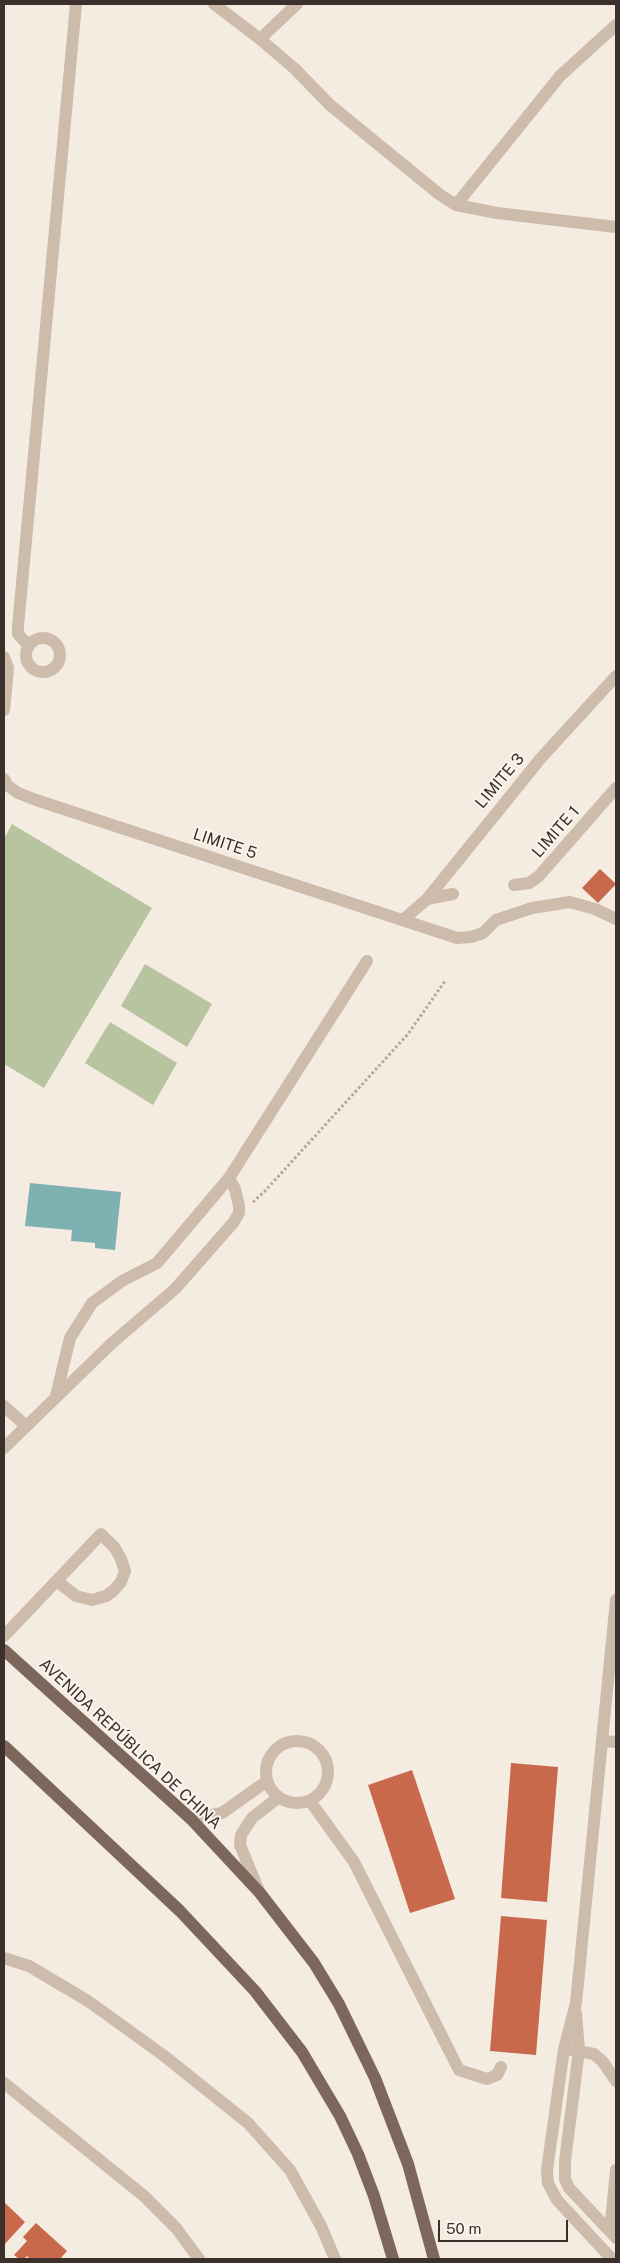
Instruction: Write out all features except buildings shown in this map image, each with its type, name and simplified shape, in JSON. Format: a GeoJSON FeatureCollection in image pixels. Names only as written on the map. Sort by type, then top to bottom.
{"type":"FeatureCollection","features":[{"type":"Feature","properties":{"kind":"main road","name":"AVENIDA REPÚBLICA DE CHINA"},"geometry":{"type":"LineString","coordinates":[[4,1650],[191,1819],[260,1893],[314,1963],[339,2004],[375,2078],[408,2164],[434,2259]]}},
{"type":"Feature","properties":{"kind":"main road"},"geometry":{"type":"LineString","coordinates":[[4,1746],[180,1911],[255,1991],[302,2052],[340,2116],[358,2154],[374,2196],[393,2259]]}},
{"type":"Feature","properties":{"kind":"street"},"geometry":{"type":"LineString","coordinates":[[29,646],[18,634],[18,626],[76,4]]}},
{"type":"Feature","properties":{"kind":"street"},"geometry":{"type":"LineString","coordinates":[[214,4],[295,69],[330,106],[439,194],[456,205],[497,213],[616,227]]}},
{"type":"Feature","properties":{"kind":"street"},"geometry":{"type":"LineString","coordinates":[[260,39],[297,4]]}},
{"type":"Feature","properties":{"kind":"street"},"geometry":{"type":"LineString","coordinates":[[456,205],[560,76],[616,25]]}},
{"type":"Feature","properties":{"kind":"street"},"geometry":{"type":"LineString","coordinates":[[4,657],[8,668],[4,710]]}},
{"type":"Feature","properties":{"kind":"street","name":"LIMITE 3"},"geometry":{"type":"LineString","coordinates":[[403,920],[427,898],[541,758],[610,688],[616,676]]}},
{"type":"Feature","properties":{"kind":"street","name":"LIMITE 5"},"geometry":{"type":"LineString","coordinates":[[4,779],[7,785],[36,800],[458,938],[471,938],[483,933],[496,920],[532,908],[570,902],[595,909],[616,920]]}},
{"type":"Feature","properties":{"kind":"street","name":"LIMITE 1"},"geometry":{"type":"LineString","coordinates":[[514,885],[529,882],[539,876],[616,788]]}},
{"type":"Feature","properties":{"kind":"street"},"geometry":{"type":"LineString","coordinates":[[427,898],[453,894]]}},
{"type":"Feature","properties":{"kind":"street"},"geometry":{"type":"LineString","coordinates":[[56,1396],[70,1338],[92,1303],[122,1281],[157,1263],[229,1178],[367,961]]}},
{"type":"Feature","properties":{"kind":"street"},"geometry":{"type":"LineString","coordinates":[[4,1448],[25,1425],[112,1343],[175,1289],[233,1223],[239,1214],[235,1189],[229,1178]]}},
{"type":"Feature","properties":{"kind":"street"},"geometry":{"type":"LineString","coordinates":[[4,1406],[25,1425]]}},
{"type":"Feature","properties":{"kind":"street"},"geometry":{"type":"LineString","coordinates":[[4,1636],[101,1534],[115,1548],[122,1559],[125,1571],[121,1582],[113,1591],[106,1596],[92,1600],[76,1596],[57,1581]]}},
{"type":"Feature","properties":{"kind":"street"},"geometry":{"type":"LineString","coordinates":[[612,2259],[557,2200],[548,2183],[550,2150],[564,2049],[576,2003],[616,1600]]}},
{"type":"Feature","properties":{"kind":"street"},"geometry":{"type":"LineString","coordinates":[[301,1741],[310,1744],[318,1750],[328,1768],[328,1778],[324,1788],[310,1801],[288,1802],[278,1797],[267,1780],[268,1761],[273,1752],[290,1742],[301,1741]]}},
{"type":"Feature","properties":{"kind":"street"},"geometry":{"type":"LineString","coordinates":[[602,1741],[616,1742]]}},
{"type":"Feature","properties":{"kind":"street"},"geometry":{"type":"LineString","coordinates":[[191,1819],[222,1813],[267,1780]]}},
{"type":"Feature","properties":{"kind":"street"},"geometry":{"type":"LineString","coordinates":[[260,1893],[240,1845],[241,1835],[252,1818],[278,1797]]}},
{"type":"Feature","properties":{"kind":"street"},"geometry":{"type":"LineString","coordinates":[[310,1801],[354,1862],[459,2070],[487,2079],[496,2075],[501,2067]]}},
{"type":"Feature","properties":{"kind":"street"},"geometry":{"type":"LineString","coordinates":[[4,1958],[29,1966],[88,2002],[163,2055],[248,2123],[290,2170],[321,2226],[335,2259]]}},
{"type":"Feature","properties":{"kind":"street"},"geometry":{"type":"LineString","coordinates":[[576,2003],[579,2050],[566,2151],[565,2179],[569,2188],[613,2234]]}},
{"type":"Feature","properties":{"kind":"street"},"geometry":{"type":"LineString","coordinates":[[564,2049],[594,2054],[603,2062],[616,2081]]}},
{"type":"Feature","properties":{"kind":"street"},"geometry":{"type":"LineString","coordinates":[[4,2083],[144,2196],[176,2228],[199,2259]]}},
{"type":"Feature","properties":{"kind":"street"},"geometry":{"type":"LineString","coordinates":[[550,2150],[566,2151]]}},
{"type":"Feature","properties":{"kind":"street"},"geometry":{"type":"LineString","coordinates":[[613,2234],[616,2170]]}},
{"type":"Feature","properties":{"kind":"path"},"geometry":{"type":"LineString","coordinates":[[239,1214],[265,1191],[408,1034],[445,981]]}},
{"type":"Feature","properties":{"kind":"green space"},"geometry":{"type":"Polygon","coordinates":[[[12,824],[152,908],[44,1088],[4,1064],[4,839],[12,824]]]}},
{"type":"Feature","properties":{"kind":"green space"},"geometry":{"type":"Polygon","coordinates":[[[145,964],[212,1004],[187,1047],[121,1006],[145,964]]]}},
{"type":"Feature","properties":{"kind":"green space"},"geometry":{"type":"Polygon","coordinates":[[[110,1022],[177,1063],[153,1105],[85,1063],[110,1022]]]}},
{"type":"Feature","properties":{"kind":"water"},"geometry":{"type":"Polygon","coordinates":[[[30,1183],[121,1192],[115,1250],[95,1248],[95,1243],[71,1241],[72,1230],[25,1226],[30,1183]]]}}]}
